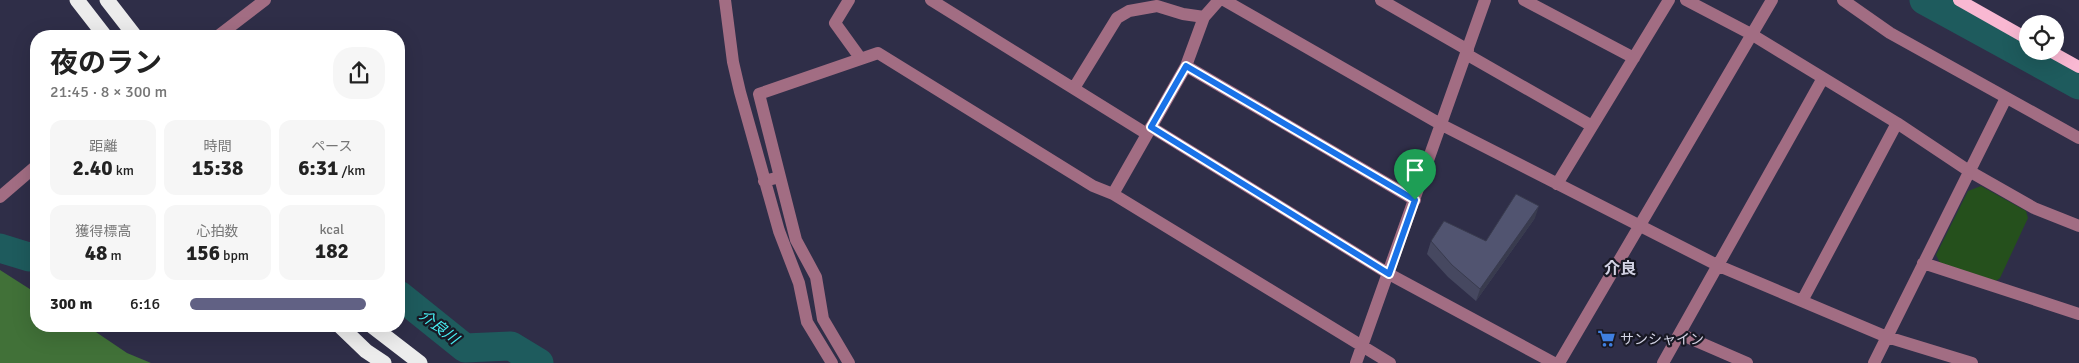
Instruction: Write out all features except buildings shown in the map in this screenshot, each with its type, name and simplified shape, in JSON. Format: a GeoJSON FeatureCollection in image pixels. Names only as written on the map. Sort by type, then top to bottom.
{"type":"FeatureCollection","features":[{"type":"Feature","properties":{"kind":"highway"},"geometry":{"type":"LineString","coordinates":[[77,0],[100,30]]}},
{"type":"Feature","properties":{"kind":"highway"},"geometry":{"type":"LineString","coordinates":[[107,0],[130,30]]}},
{"type":"Feature","properties":{"kind":"highway"},"geometry":{"type":"LineString","coordinates":[[346,332],[366,351],[384,363]]}},
{"type":"Feature","properties":{"kind":"highway"},"geometry":{"type":"LineString","coordinates":[[380,332],[420,363]]}},
{"type":"Feature","properties":{"kind":"main road"},"geometry":{"type":"LineString","coordinates":[[1959,0],[2019,34]]}},
{"type":"Feature","properties":{"kind":"main road"},"geometry":{"type":"LineString","coordinates":[[2064,59],[2079,68]]}},
{"type":"Feature","properties":{"kind":"street"},"geometry":{"type":"LineString","coordinates":[[226,30],[265,0]]}},
{"type":"Feature","properties":{"kind":"street"},"geometry":{"type":"LineString","coordinates":[[725,0],[733,62],[778,231],[799,283],[807,322],[832,363]]}},
{"type":"Feature","properties":{"kind":"street"},"geometry":{"type":"LineString","coordinates":[[849,0],[835,23],[861,59]]}},
{"type":"Feature","properties":{"kind":"street"},"geometry":{"type":"LineString","coordinates":[[931,0],[1074,88],[1389,274],[1554,363]]}},
{"type":"Feature","properties":{"kind":"street"},"geometry":{"type":"LineString","coordinates":[[1113,194],[1186,66],[1204,17],[1219,0]]}},
{"type":"Feature","properties":{"kind":"street"},"geometry":{"type":"LineString","coordinates":[[1224,0],[1442,125],[1719,266],[1887,337],[1953,360],[1972,363]]}},
{"type":"Feature","properties":{"kind":"street"},"geometry":{"type":"LineString","coordinates":[[1381,0],[1592,126]]}},
{"type":"Feature","properties":{"kind":"street"},"geometry":{"type":"LineString","coordinates":[[1356,363],[1363,348],[1485,0]]}},
{"type":"Feature","properties":{"kind":"street"},"geometry":{"type":"LineString","coordinates":[[1524,0],[1634,58]]}},
{"type":"Feature","properties":{"kind":"street"},"geometry":{"type":"LineString","coordinates":[[1557,184],[1669,0]]}},
{"type":"Feature","properties":{"kind":"street"},"geometry":{"type":"LineString","coordinates":[[1686,0],[1751,34],[1897,123],[1969,171],[2034,208],[2079,226]]}},
{"type":"Feature","properties":{"kind":"street"},"geometry":{"type":"LineString","coordinates":[[1559,363],[1772,0]]}},
{"type":"Feature","properties":{"kind":"street"},"geometry":{"type":"LineString","coordinates":[[1843,0],[1890,33],[2079,138]]}},
{"type":"Feature","properties":{"kind":"street"},"geometry":{"type":"LineString","coordinates":[[1074,88],[1117,18],[1129,11],[1157,6],[1184,14],[1204,17]]}},
{"type":"Feature","properties":{"kind":"street"},"geometry":{"type":"LineString","coordinates":[[849,363],[823,319],[816,277],[796,240],[759,94],[878,53],[1093,186],[1113,194],[1390,363]]}},
{"type":"Feature","properties":{"kind":"street"},"geometry":{"type":"LineString","coordinates":[[1186,66],[1415,200]]}},
{"type":"Feature","properties":{"kind":"street"},"geometry":{"type":"LineString","coordinates":[[1663,363],[1823,78]]}},
{"type":"Feature","properties":{"kind":"street"},"geometry":{"type":"LineString","coordinates":[[1874,363],[2006,98]]}},
{"type":"Feature","properties":{"kind":"street"},"geometry":{"type":"LineString","coordinates":[[1802,301],[1897,123]]}},
{"type":"Feature","properties":{"kind":"street"},"geometry":{"type":"LineString","coordinates":[[0,197],[30,171]]}},
{"type":"Feature","properties":{"kind":"street"},"geometry":{"type":"LineString","coordinates":[[764,181],[780,177]]}},
{"type":"Feature","properties":{"kind":"street"},"geometry":{"type":"LineString","coordinates":[[1923,263],[2079,314]]}},
{"type":"Feature","properties":{"kind":"street"},"geometry":{"type":"LineString","coordinates":[[1680,334],[1747,363]]}},
{"type":"Feature","properties":{"kind":"green space"},"geometry":{"type":"Polygon","coordinates":[[[1981,186],[2026,211],[2028,218],[2000,278],[1996,281],[1940,263],[1936,255],[1968,191],[1981,186]]]}},
{"type":"Feature","properties":{"kind":"green space"},"geometry":{"type":"Polygon","coordinates":[[[0,270],[30,289],[30,332],[96,332],[127,353],[151,363],[0,363],[0,270]]]}},
{"type":"Feature","properties":{"kind":"waterway"},"geometry":{"type":"LineString","coordinates":[[1924,0],[2079,85]]}},
{"type":"Feature","properties":{"kind":"waterway","name":"介良川"},"geometry":{"type":"LineString","coordinates":[[0,248],[30,257]]}},
{"type":"Feature","properties":{"kind":"waterway","name":"介良川"},"geometry":{"type":"LineString","coordinates":[[405,300],[465,348],[511,346],[539,363]]}},
{"type":"Feature","properties":{"kind":"place","name":"サンシャイン"},"geometry":{"type":"Point","coordinates":[1606,339]}},
{"type":"Feature","properties":{"kind":"district","name":"介良"},"geometry":{"type":"Point","coordinates":[1620,269]}},
{"type":"Feature","properties":{"kind":"route"},"geometry":{"type":"LineString","coordinates":[[1186,66],[1415,200],[1389,274],[1151,127],[1186,66]]}}]}
